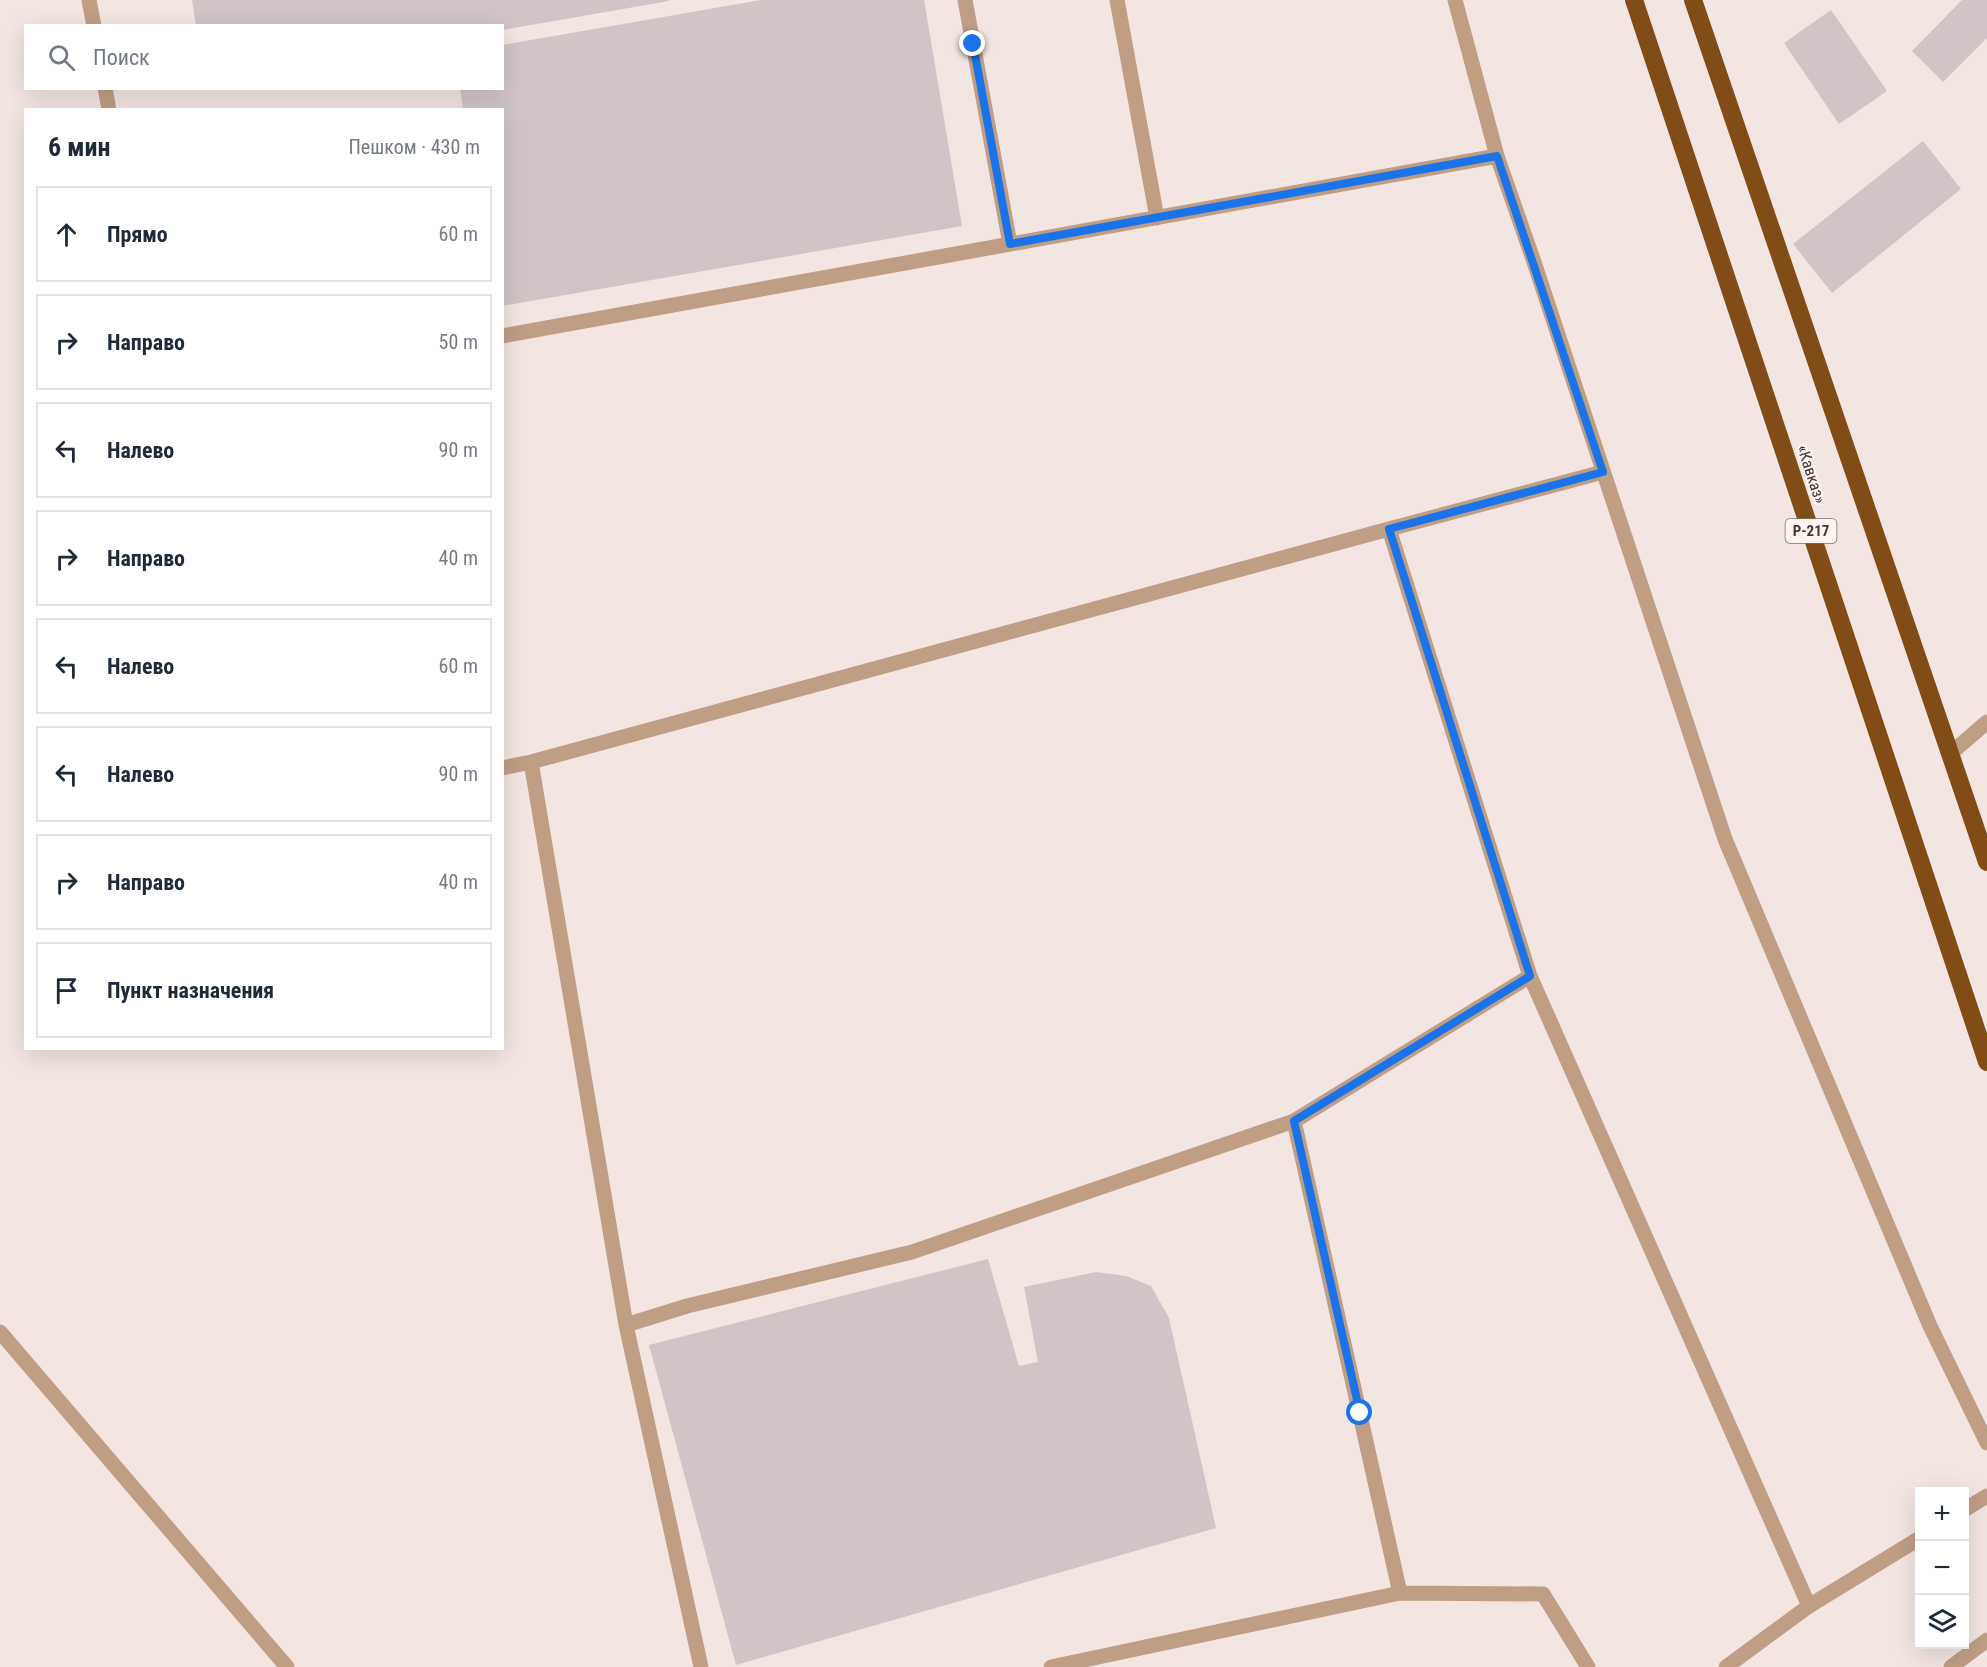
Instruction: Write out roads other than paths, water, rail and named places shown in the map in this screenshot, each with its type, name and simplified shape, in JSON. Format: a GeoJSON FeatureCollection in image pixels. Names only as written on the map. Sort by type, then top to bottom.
{"type":"FeatureCollection","features":[{"type":"Feature","properties":{"kind":"highway","name":"«Кавказ»"},"geometry":{"type":"LineString","coordinates":[[1634,0],[1987,1062]]}},
{"type":"Feature","properties":{"kind":"highway"},"geometry":{"type":"LineString","coordinates":[[1693,0],[1987,862]]}},
{"type":"Feature","properties":{"kind":"street"},"geometry":{"type":"LineString","coordinates":[[89,0],[94,24]]}},
{"type":"Feature","properties":{"kind":"street"},"geometry":{"type":"LineString","coordinates":[[965,0],[1010,244]]}},
{"type":"Feature","properties":{"kind":"street"},"geometry":{"type":"LineString","coordinates":[[1117,0],[1157,218]]}},
{"type":"Feature","properties":{"kind":"street"},"geometry":{"type":"LineString","coordinates":[[1455,0],[1497,156],[1725,839],[1930,1326],[1987,1443]]}},
{"type":"Feature","properties":{"kind":"street"},"geometry":{"type":"LineString","coordinates":[[105,90],[109,108]]}},
{"type":"Feature","properties":{"kind":"street"},"geometry":{"type":"LineString","coordinates":[[504,336],[1497,156]]}},
{"type":"Feature","properties":{"kind":"street"},"geometry":{"type":"LineString","coordinates":[[504,768],[1603,472]]}},
{"type":"Feature","properties":{"kind":"street"},"geometry":{"type":"LineString","coordinates":[[1389,529],[1530,976],[1809,1606]]}},
{"type":"Feature","properties":{"kind":"street"},"geometry":{"type":"LineString","coordinates":[[1950,754],[1987,722]]}},
{"type":"Feature","properties":{"kind":"street"},"geometry":{"type":"LineString","coordinates":[[531,762],[626,1325],[701,1667]]}},
{"type":"Feature","properties":{"kind":"street"},"geometry":{"type":"LineString","coordinates":[[626,1325],[687,1306],[912,1252],[1294,1121],[1530,976]]}},
{"type":"Feature","properties":{"kind":"street"},"geometry":{"type":"LineString","coordinates":[[1294,1121],[1400,1593]]}},
{"type":"Feature","properties":{"kind":"street"},"geometry":{"type":"LineString","coordinates":[[0,1332],[287,1667]]}},
{"type":"Feature","properties":{"kind":"street"},"geometry":{"type":"LineString","coordinates":[[1969,1507],[1987,1496]]}},
{"type":"Feature","properties":{"kind":"street"},"geometry":{"type":"LineString","coordinates":[[1726,1667],[1809,1606],[1915,1541]]}},
{"type":"Feature","properties":{"kind":"street"},"geometry":{"type":"LineString","coordinates":[[1051,1667],[1400,1593],[1543,1594],[1588,1667]]}},
{"type":"Feature","properties":{"kind":"street"},"geometry":{"type":"LineString","coordinates":[[1951,1667],[1987,1640]]}}]}
